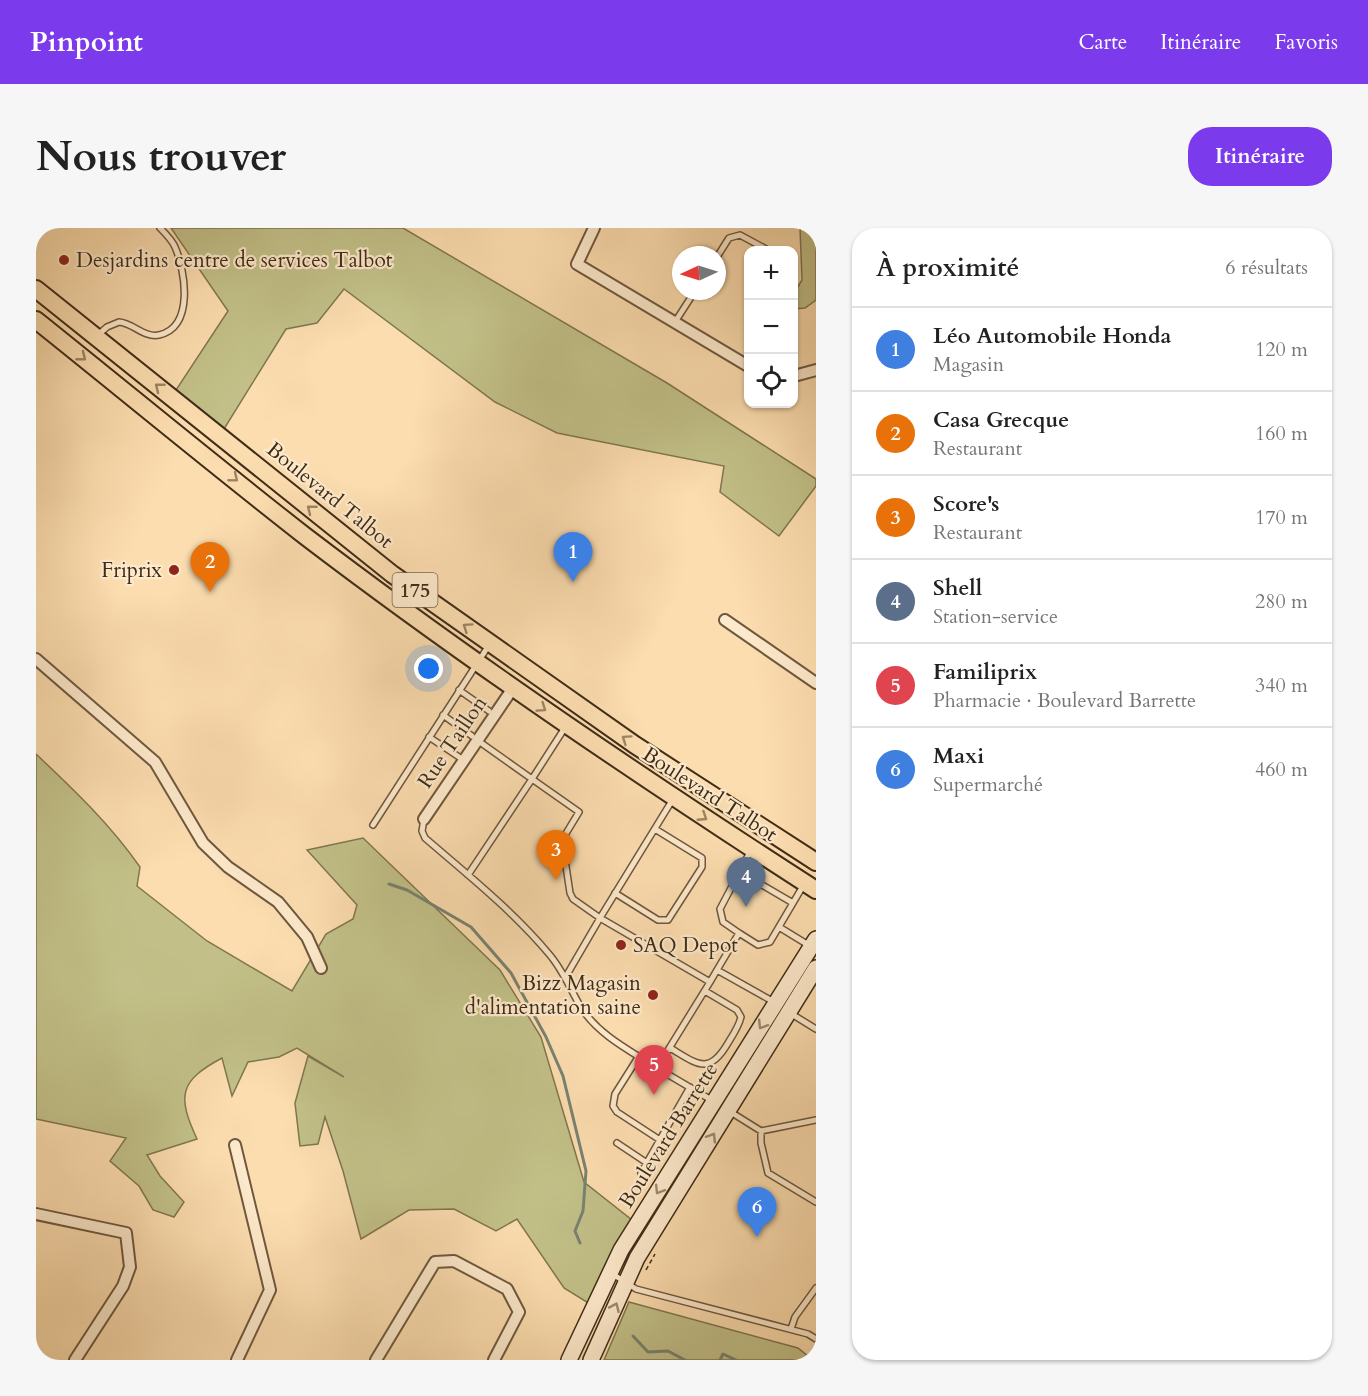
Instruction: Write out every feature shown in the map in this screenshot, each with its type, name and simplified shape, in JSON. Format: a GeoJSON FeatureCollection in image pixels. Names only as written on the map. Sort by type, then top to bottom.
{"type":"FeatureCollection","features":[{"type":"Feature","properties":{"kind":"main road","name":"Boulevard Talbot"},"geometry":{"type":"LineString","coordinates":[[36,289],[392,574],[634,745],[816,862]]}},
{"type":"Feature","properties":{"kind":"main road","name":"Boulevard Talbot"},"geometry":{"type":"LineString","coordinates":[[36,320],[306,536],[477,662],[674,798],[810,887]]}},
{"type":"Feature","properties":{"kind":"main road","name":"Boulevard Barrette"},"geometry":{"type":"LineString","coordinates":[[591,1360],[637,1258],[728,1110],[814,943]]}},
{"type":"Feature","properties":{"kind":"main road","name":"Boulevard Barrette"},"geometry":{"type":"LineString","coordinates":[[569,1360],[621,1250],[714,1102],[782,1008],[816,968]]}},
{"type":"Feature","properties":{"kind":"street"},"geometry":{"type":"LineString","coordinates":[[594,228],[577,264],[744,364]]}},
{"type":"Feature","properties":{"kind":"street"},"geometry":{"type":"LineString","coordinates":[[798,375],[816,370]]}},
{"type":"Feature","properties":{"kind":"street"},"geometry":{"type":"LineString","coordinates":[[724,620],[816,683]]}},
{"type":"Feature","properties":{"kind":"street"},"geometry":{"type":"LineString","coordinates":[[36,659],[155,762],[203,843],[228,867],[278,902],[307,937],[321,968]]}},
{"type":"Feature","properties":{"kind":"street","name":"Rue Taillon"},"geometry":{"type":"LineString","coordinates":[[424,819],[475,738],[513,687]]}},
{"type":"Feature","properties":{"kind":"street"},"geometry":{"type":"LineString","coordinates":[[235,1145],[270,1290],[237,1360]]}},
{"type":"Feature","properties":{"kind":"street"},"geometry":{"type":"LineString","coordinates":[[36,1214],[126,1233],[130,1267],[123,1286],[75,1360]]}},
{"type":"Feature","properties":{"kind":"street"},"geometry":{"type":"LineString","coordinates":[[376,1360],[435,1262],[454,1261],[507,1289],[519,1312],[494,1360]]}},
{"type":"Feature","properties":{"kind":"lane"},"geometry":{"type":"LineString","coordinates":[[96,337],[114,323],[124,322],[151,335],[167,332],[176,322],[182,310],[183,277],[174,246],[160,228]]}},
{"type":"Feature","properties":{"kind":"lane"},"geometry":{"type":"LineString","coordinates":[[724,246],[729,238],[740,235],[760,246]]}},
{"type":"Feature","properties":{"kind":"lane"},"geometry":{"type":"LineString","coordinates":[[675,322],[689,300]]}},
{"type":"Feature","properties":{"kind":"lane"},"geometry":{"type":"LineString","coordinates":[[373,825],[490,643]]}},
{"type":"Feature","properties":{"kind":"lane"},"geometry":{"type":"LineString","coordinates":[[459,690],[489,711]]}},
{"type":"Feature","properties":{"kind":"lane"},"geometry":{"type":"LineString","coordinates":[[443,715],[579,812],[562,840],[573,900],[710,982]]}},
{"type":"Feature","properties":{"kind":"lane"},"geometry":{"type":"LineString","coordinates":[[468,875],[567,725]]}},
{"type":"Feature","properties":{"kind":"lane"},"geometry":{"type":"LineString","coordinates":[[429,737],[459,757]]}},
{"type":"Feature","properties":{"kind":"lane"},"geometry":{"type":"LineString","coordinates":[[565,978],[674,798]]}},
{"type":"Feature","properties":{"kind":"lane"},"geometry":{"type":"LineString","coordinates":[[424,819],[422,831],[425,838],[500,903],[549,953],[583,1010],[605,1035],[761,1131],[816,1120]]}},
{"type":"Feature","properties":{"kind":"lane"},"geometry":{"type":"LineString","coordinates":[[615,893],[658,920],[668,920],[702,867],[702,858],[655,829]]}},
{"type":"Feature","properties":{"kind":"lane"},"geometry":{"type":"LineString","coordinates":[[752,849],[720,909],[723,922],[739,933],[764,945],[770,942],[793,903],[810,887]]}},
{"type":"Feature","properties":{"kind":"lane"},"geometry":{"type":"LineString","coordinates":[[740,872],[793,903]]}},
{"type":"Feature","properties":{"kind":"lane"},"geometry":{"type":"LineString","coordinates":[[779,927],[814,943]]}},
{"type":"Feature","properties":{"kind":"lane"},"geometry":{"type":"LineString","coordinates":[[657,1068],[739,933]]}},
{"type":"Feature","properties":{"kind":"lane"},"geometry":{"type":"LineString","coordinates":[[717,970],[816,1029]]}},
{"type":"Feature","properties":{"kind":"lane"},"geometry":{"type":"LineString","coordinates":[[670,1048],[702,1065],[709,1064],[721,1056],[741,1017],[737,1010],[705,991]]}},
{"type":"Feature","properties":{"kind":"lane"},"geometry":{"type":"LineString","coordinates":[[639,1056],[615,1094],[613,1106],[617,1112],[660,1140]]}},
{"type":"Feature","properties":{"kind":"lane"},"geometry":{"type":"LineString","coordinates":[[641,1173],[690,1087]]}},
{"type":"Feature","properties":{"kind":"lane"},"geometry":{"type":"LineString","coordinates":[[761,1131],[760,1143],[768,1173],[816,1202]]}},
{"type":"Feature","properties":{"kind":"lane"},"geometry":{"type":"LineString","coordinates":[[617,1143],[647,1162]]}},
{"type":"Feature","properties":{"kind":"lane"},"geometry":{"type":"LineString","coordinates":[[609,1272],[639,1290],[790,1329],[816,1339]]}},
{"type":"Feature","properties":{"kind":"lane"},"geometry":{"type":"LineString","coordinates":[[790,1329],[795,1317],[816,1288]]}},
{"type":"Feature","properties":{"kind":"shaded area"},"geometry":{"type":"Polygon","coordinates":[[[171,228],[403,228],[667,383],[816,479],[816,486],[779,536],[720,492],[724,466],[557,433],[495,402],[344,289],[317,323],[286,329],[219,437],[172,396],[228,311],[171,228]]]}},
{"type":"Feature","properties":{"kind":"shaded area"},"geometry":{"type":"Polygon","coordinates":[[[800,228],[816,228],[816,300],[805,308],[798,309],[798,286],[802,280],[800,228]]]}},
{"type":"Feature","properties":{"kind":"shaded area"},"geometry":{"type":"Polygon","coordinates":[[[36,754],[91,808],[128,851],[140,867],[137,886],[207,941],[292,991],[326,934],[353,919],[357,905],[307,850],[363,838],[500,970],[541,1037],[584,1182],[637,1224],[593,1306],[564,1288],[517,1219],[496,1231],[454,1209],[409,1210],[361,1239],[343,1171],[325,1117],[318,1144],[300,1146],[295,1103],[308,1056],[344,1077],[297,1048],[279,1057],[248,1062],[232,1096],[222,1058],[197,1074],[190,1082],[186,1091],[186,1111],[197,1139],[147,1155],[160,1176],[184,1202],[174,1217],[153,1210],[139,1186],[110,1161],[126,1138],[36,1119],[36,754]]]}},
{"type":"Feature","properties":{"kind":"shaded area"},"geometry":{"type":"Polygon","coordinates":[[[629,1302],[798,1348],[813,1360],[604,1360],[629,1302]]]}},
{"type":"Feature","properties":{"kind":"waterway"},"geometry":{"type":"LineString","coordinates":[[389,884],[407,890],[471,927],[511,973],[546,1037],[563,1076],[586,1171],[583,1211],[575,1231],[580,1243]]}},
{"type":"Feature","properties":{"kind":"waterway"},"geometry":{"type":"LineString","coordinates":[[633,1336],[648,1352],[668,1351],[685,1360]]}},
{"type":"Feature","properties":{"kind":"waterway"},"geometry":{"type":"LineString","coordinates":[[720,1360],[723,1354],[736,1360]]}},
{"type":"Feature","properties":{"kind":"place","name":"Desjardins centre de services Talbot"},"geometry":{"type":"Point","coordinates":[64,260]}},
{"type":"Feature","properties":{"kind":"place","name":"Friprix"},"geometry":{"type":"Point","coordinates":[174,570]}},
{"type":"Feature","properties":{"kind":"place","name":"Léo Automobile Honda"},"geometry":{"type":"Point","coordinates":[573,582]}},
{"type":"Feature","properties":{"kind":"place","name":"Casa Grecque"},"geometry":{"type":"Point","coordinates":[210,592]}},
{"type":"Feature","properties":{"kind":"place","name":"Score's"},"geometry":{"type":"Point","coordinates":[556,880]}},
{"type":"Feature","properties":{"kind":"place","name":"Shell"},"geometry":{"type":"Point","coordinates":[746,907]}},
{"type":"Feature","properties":{"kind":"place","name":"SAQ Depot"},"geometry":{"type":"Point","coordinates":[621,945]}},
{"type":"Feature","properties":{"kind":"place","name":"Bizz Magasin d'alimentation saine"},"geometry":{"type":"Point","coordinates":[653,995]}},
{"type":"Feature","properties":{"kind":"place","name":"Familiprix"},"geometry":{"type":"Point","coordinates":[654,1095]}},
{"type":"Feature","properties":{"kind":"place","name":"Maxi"},"geometry":{"type":"Point","coordinates":[757,1237]}}]}
